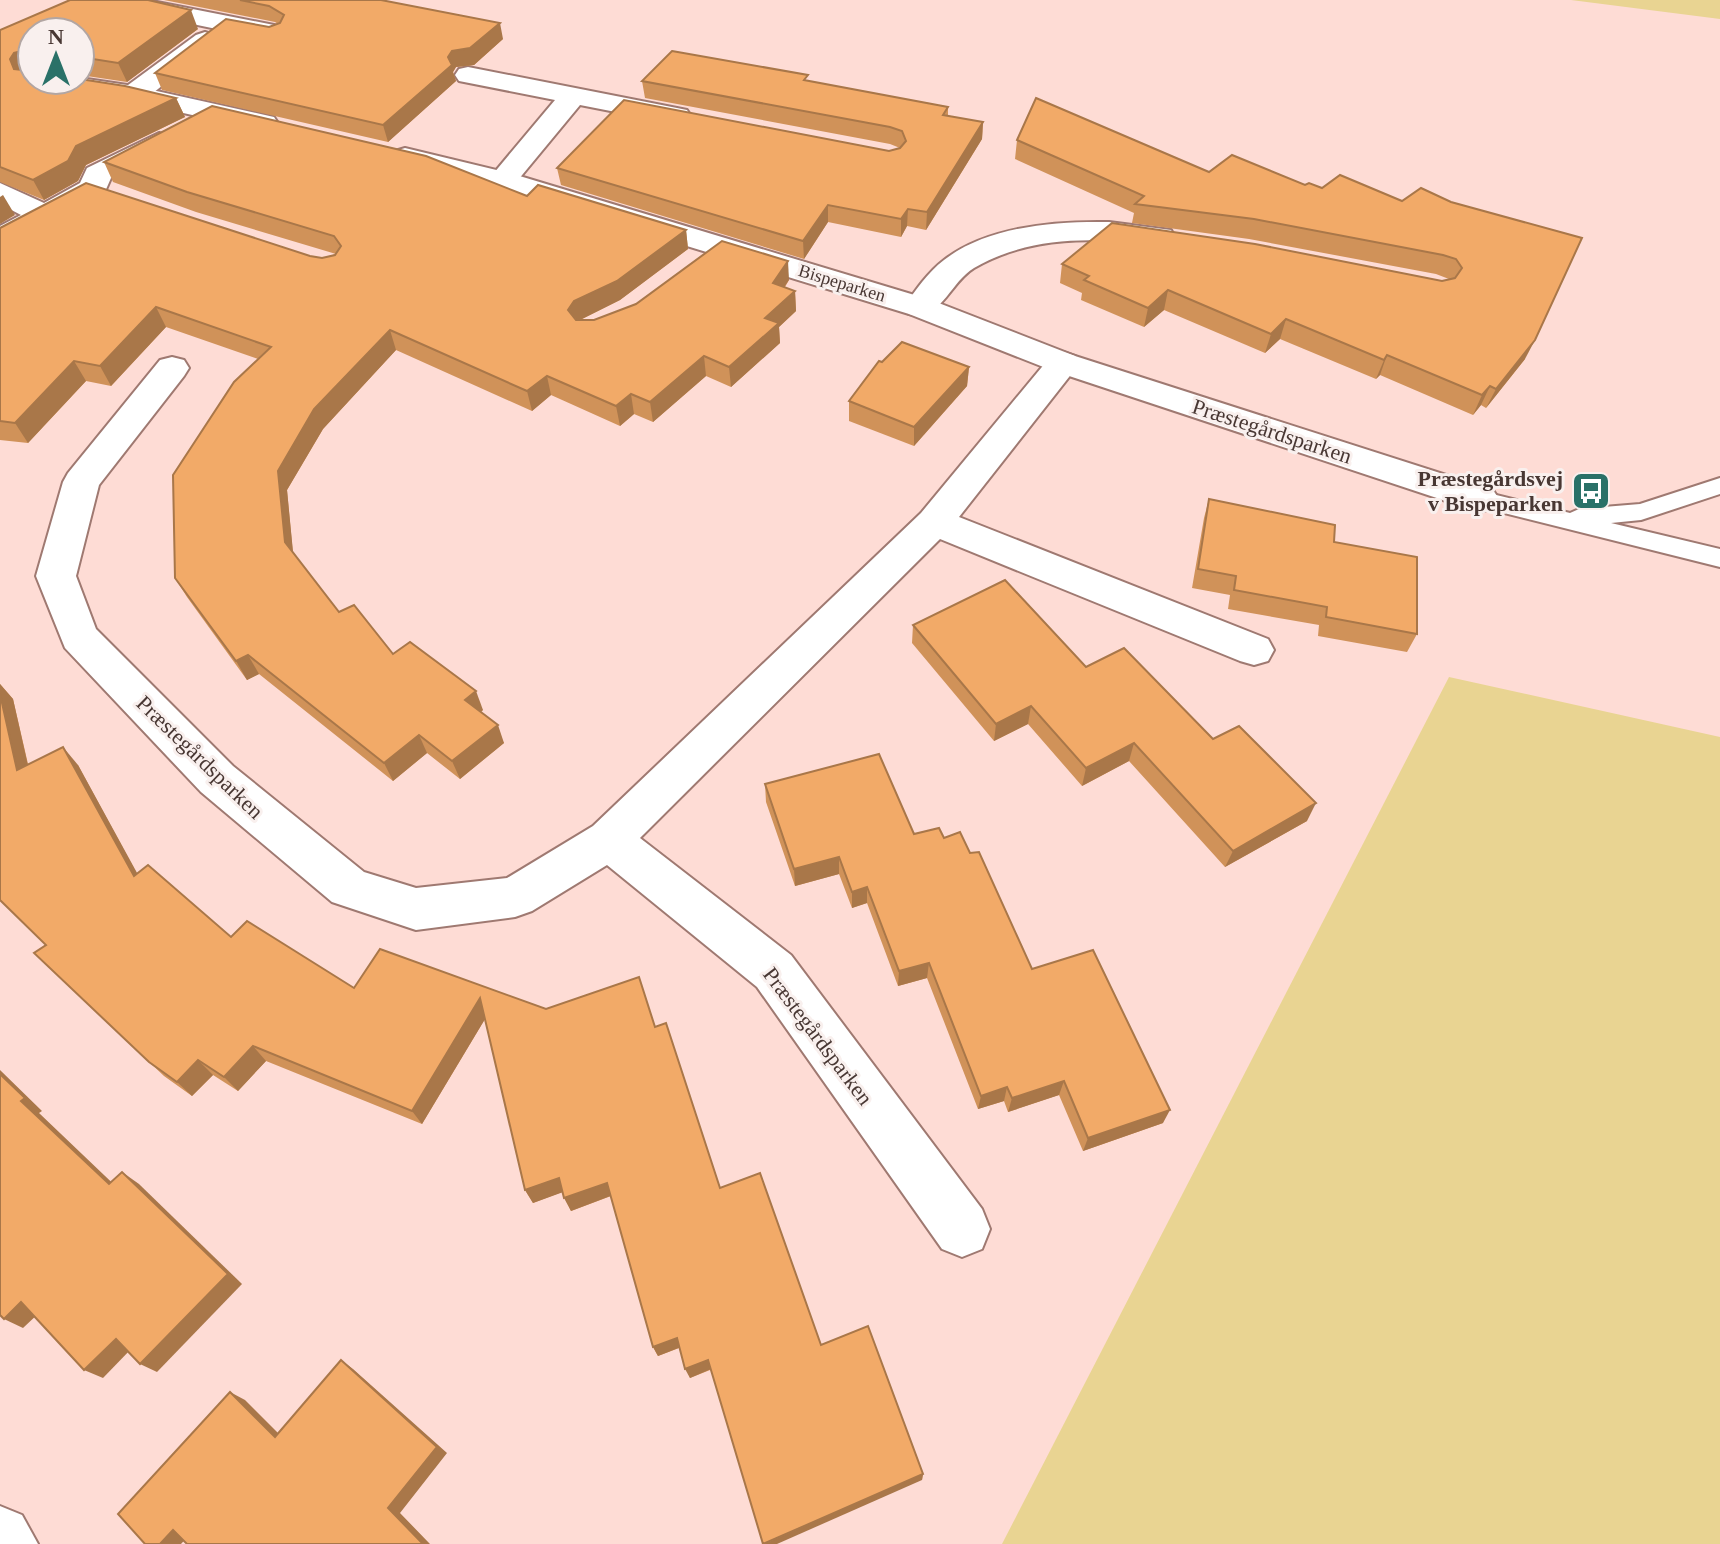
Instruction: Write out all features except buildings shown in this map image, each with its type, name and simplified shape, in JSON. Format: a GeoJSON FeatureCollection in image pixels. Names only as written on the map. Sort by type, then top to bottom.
{"type":"FeatureCollection","features":[{"type":"Feature","properties":{"kind":"street"},"geometry":{"type":"LineString","coordinates":[[117,1],[274,33]]}},
{"type":"Feature","properties":{"kind":"street"},"geometry":{"type":"LineString","coordinates":[[134,94],[226,23]]}},
{"type":"Feature","properties":{"kind":"street"},"geometry":{"type":"LineString","coordinates":[[468,75],[709,122]]}},
{"type":"Feature","properties":{"kind":"street"},"geometry":{"type":"LineString","coordinates":[[96,89],[134,94],[293,130]]}},
{"type":"Feature","properties":{"kind":"street"},"geometry":{"type":"LineString","coordinates":[[503,180],[573,96]]}},
{"type":"Feature","properties":{"kind":"street"},"geometry":{"type":"LineString","coordinates":[[94,188],[97,174],[218,112]]}},
{"type":"Feature","properties":{"kind":"street","name":"Bispeparken"},"geometry":{"type":"LineString","coordinates":[[383,151],[503,180],[707,254],[920,307]]}},
{"type":"Feature","properties":{"kind":"street"},"geometry":{"type":"LineString","coordinates":[[0,238],[94,188],[124,199]]}},
{"type":"Feature","properties":{"kind":"street"},"geometry":{"type":"LineString","coordinates":[[0,192],[45,215]]}},
{"type":"Feature","properties":{"kind":"street"},"geometry":{"type":"LineString","coordinates":[[920,307],[959,263],[1011,241],[1061,230],[1129,232],[1189,241]]}},
{"type":"Feature","properties":{"kind":"street","name":"Præstegårdsparken"},"geometry":{"type":"LineString","coordinates":[[920,307],[1063,363],[1480,499]]}},
{"type":"Feature","properties":{"kind":"street","name":"Præstegårdsparken"},"geometry":{"type":"LineString","coordinates":[[172,368],[81,482],[56,576],[79,637],[217,779],[349,888],[416,909],[515,897],[609,840],[934,522],[1063,363]]}},
{"type":"Feature","properties":{"kind":"street"},"geometry":{"type":"LineString","coordinates":[[934,522],[1254,650]]}},
{"type":"Feature","properties":{"kind":"street","name":"Præstegårdsparken"},"geometry":{"type":"LineString","coordinates":[[609,840],[774,971],[962,1229]]}},
{"type":"Feature","properties":{"kind":"street"},"geometry":{"type":"LineString","coordinates":[[0,1537],[6,1544]]}},
{"type":"Feature","properties":{"kind":"lane"},"geometry":{"type":"LineString","coordinates":[[1554,519],[1641,512],[1720,486]]}},
{"type":"Feature","properties":{"kind":"lane"},"geometry":{"type":"LineString","coordinates":[[1480,499],[1720,558]]}},
{"type":"Feature","properties":{"kind":"shaded area"},"geometry":{"type":"Polygon","coordinates":[[[1571,0],[1720,0],[1720,19],[1571,0]]]}},
{"type":"Feature","properties":{"kind":"shaded area"},"geometry":{"type":"Polygon","coordinates":[[[1449,677],[1720,737],[1720,1544],[1002,1544],[1449,677]]]}},
{"type":"Feature","properties":{"kind":"place","name":"Præstegårdsvej v Bispeparken"},"geometry":{"type":"Point","coordinates":[1591,491]}}]}
